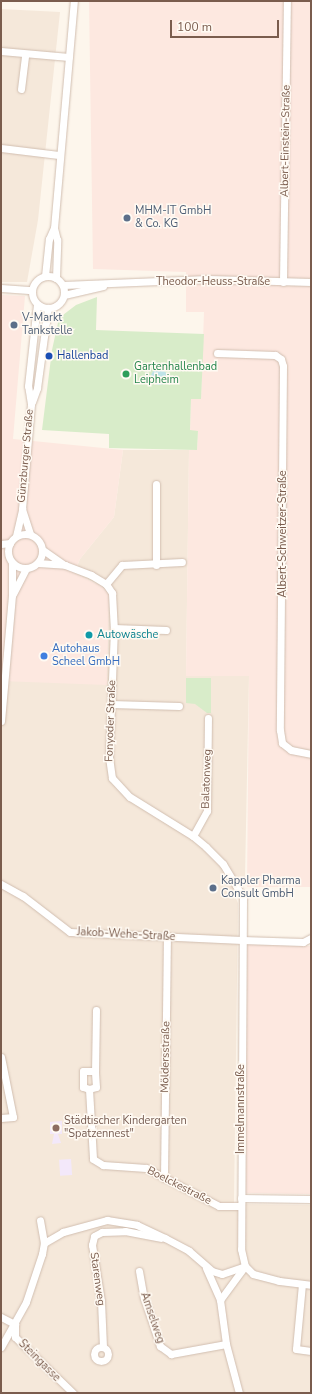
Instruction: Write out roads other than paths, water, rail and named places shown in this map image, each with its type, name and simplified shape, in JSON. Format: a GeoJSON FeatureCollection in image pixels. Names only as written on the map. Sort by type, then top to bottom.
{"type":"FeatureCollection","features":[{"type":"Feature","properties":{"kind":"street"},"geometry":{"type":"LineString","coordinates":[[56,278],[57,240],[54,228],[59,155],[74,1]]}},
{"type":"Feature","properties":{"kind":"street","name":"Albert-Einstein-Straße"},"geometry":{"type":"LineString","coordinates":[[283,282],[287,1]]}},
{"type":"Feature","properties":{"kind":"street"},"geometry":{"type":"LineString","coordinates":[[1,51],[69,57]]}},
{"type":"Feature","properties":{"kind":"street"},"geometry":{"type":"LineString","coordinates":[[20,89],[25,54]]}},
{"type":"Feature","properties":{"kind":"street"},"geometry":{"type":"LineString","coordinates":[[1,148],[59,155]]}},
{"type":"Feature","properties":{"kind":"street"},"geometry":{"type":"LineString","coordinates":[[45,276],[49,239],[54,228]]}},
{"type":"Feature","properties":{"kind":"street"},"geometry":{"type":"LineString","coordinates":[[45,276],[56,278],[63,285],[64,296],[59,305],[48,308],[37,304],[33,297],[32,290],[37,280],[45,276]]}},
{"type":"Feature","properties":{"kind":"street","name":"Theodor-Heuss-Straße"},"geometry":{"type":"LineString","coordinates":[[63,285],[208,279],[311,282]]}},
{"type":"Feature","properties":{"kind":"street","name":"Theodor-Heuss-Straße"},"geometry":{"type":"LineString","coordinates":[[64,296],[115,282]]}},
{"type":"Feature","properties":{"kind":"street"},"geometry":{"type":"LineString","coordinates":[[1,288],[32,290]]}},
{"type":"Feature","properties":{"kind":"street","name":"Günzburger Straße"},"geometry":{"type":"LineString","coordinates":[[16,536],[22,509],[31,404],[28,386],[37,304]]}},
{"type":"Feature","properties":{"kind":"street","name":"Günzburger Straße"},"geometry":{"type":"LineString","coordinates":[[31,404],[37,388],[48,308]]}},
{"type":"Feature","properties":{"kind":"street","name":"Albert-Schweitzer-Straße"},"geometry":{"type":"LineString","coordinates":[[217,353],[275,355],[281,360],[283,366],[280,730],[282,743],[291,750],[311,754]]}},
{"type":"Feature","properties":{"kind":"street"},"geometry":{"type":"LineString","coordinates":[[156,484],[156,565]]}},
{"type":"Feature","properties":{"kind":"street","name":"Günzburger Straße"},"geometry":{"type":"LineString","coordinates":[[22,509],[30,534]]}},
{"type":"Feature","properties":{"kind":"street"},"geometry":{"type":"LineString","coordinates":[[26,569],[12,562],[4,551],[16,536],[30,534],[40,541],[43,550],[65,565],[99,578],[106,584],[122,565],[156,565],[182,562]]}},
{"type":"Feature","properties":{"kind":"street"},"geometry":{"type":"LineString","coordinates":[[1,544],[10,543]]}},
{"type":"Feature","properties":{"kind":"street"},"geometry":{"type":"LineString","coordinates":[[38,563],[43,550]]}},
{"type":"Feature","properties":{"kind":"street"},"geometry":{"type":"LineString","coordinates":[[1,721],[12,596],[12,562]]}},
{"type":"Feature","properties":{"kind":"street"},"geometry":{"type":"LineString","coordinates":[[12,596],[26,569],[38,563],[65,565]]}},
{"type":"Feature","properties":{"kind":"street","name":"Fonyoder Straße"},"geometry":{"type":"LineString","coordinates":[[106,584],[114,600],[109,757],[112,778],[130,797],[193,836],[223,864],[242,897],[242,940]]}},
{"type":"Feature","properties":{"kind":"street"},"geometry":{"type":"LineString","coordinates":[[114,628],[166,630]]}},
{"type":"Feature","properties":{"kind":"street"},"geometry":{"type":"LineString","coordinates":[[111,704],[179,706]]}},
{"type":"Feature","properties":{"kind":"street","name":"Balatonweg"},"geometry":{"type":"LineString","coordinates":[[193,836],[207,811],[208,718]]}},
{"type":"Feature","properties":{"kind":"street","name":"Jakob-Wehe-Straße"},"geometry":{"type":"LineString","coordinates":[[1,884],[23,896],[70,932],[242,940]]}},
{"type":"Feature","properties":{"kind":"street","name":"Möldersstraße"},"geometry":{"type":"LineString","coordinates":[[164,1178],[167,937]]}},
{"type":"Feature","properties":{"kind":"street"},"geometry":{"type":"LineString","coordinates":[[242,940],[303,942],[311,938]]}},
{"type":"Feature","properties":{"kind":"street","name":"Immelmannstraße"},"geometry":{"type":"LineString","coordinates":[[242,940],[241,1249],[245,1266]]}},
{"type":"Feature","properties":{"kind":"street","name":"Boelckestraße"},"geometry":{"type":"LineString","coordinates":[[95,1071],[83,1071],[83,1086],[89,1089],[96,1087],[96,1010]]}},
{"type":"Feature","properties":{"kind":"street"},"geometry":{"type":"LineString","coordinates":[[1,1057],[13,1116],[1,1118]]}},
{"type":"Feature","properties":{"kind":"street","name":"Boelckestraße"},"geometry":{"type":"LineString","coordinates":[[89,1089],[93,1159],[103,1165],[146,1168],[219,1206],[241,1202],[311,1199]]}},
{"type":"Feature","properties":{"kind":"street"},"geometry":{"type":"LineString","coordinates":[[1,1346],[15,1324],[26,1302],[44,1244],[40,1220]]}},
{"type":"Feature","properties":{"kind":"street"},"geometry":{"type":"LineString","coordinates":[[44,1244],[63,1232],[107,1220],[137,1225],[166,1238],[188,1251],[212,1271],[222,1274],[245,1266]]}},
{"type":"Feature","properties":{"kind":"street","name":"Starenweg"},"geometry":{"type":"LineString","coordinates":[[103,1347],[101,1301],[92,1245],[94,1236],[102,1232],[125,1231],[148,1237],[166,1238]]}},
{"type":"Feature","properties":{"kind":"street"},"geometry":{"type":"LineString","coordinates":[[206,1266],[220,1300],[226,1344],[239,1393]]}},
{"type":"Feature","properties":{"kind":"street"},"geometry":{"type":"LineString","coordinates":[[245,1266],[253,1274],[311,1285]]}},
{"type":"Feature","properties":{"kind":"street"},"geometry":{"type":"LineString","coordinates":[[220,1300],[245,1266]]}},
{"type":"Feature","properties":{"kind":"street","name":"Amselweg"},"geometry":{"type":"LineString","coordinates":[[139,1271],[144,1298],[160,1346],[171,1354],[226,1344]]}},
{"type":"Feature","properties":{"kind":"street"},"geometry":{"type":"LineString","coordinates":[[302,1284],[296,1349],[311,1351]]}},
{"type":"Feature","properties":{"kind":"street"},"geometry":{"type":"LineString","coordinates":[[1,1317],[15,1324]]}},
{"type":"Feature","properties":{"kind":"street","name":"Steingasse"},"geometry":{"type":"LineString","coordinates":[[15,1324],[15,1337],[73,1393]]}},
{"type":"Feature","properties":{"kind":"water"},"geometry":{"type":"Polygon","coordinates":[[[159,369],[165,371],[167,377],[165,383],[159,385],[153,383],[151,377],[153,371],[159,369]]]}},
{"type":"Feature","properties":{"kind":"place","name":"MHM-IT GmbH & Co. KG"},"geometry":{"type":"Point","coordinates":[127,218]}},
{"type":"Feature","properties":{"kind":"place","name":"V-Markt Tankstelle"},"geometry":{"type":"Point","coordinates":[14,325]}},
{"type":"Feature","properties":{"kind":"place","name":"Hallenbad"},"geometry":{"type":"Point","coordinates":[49,356]}},
{"type":"Feature","properties":{"kind":"place","name":"Gartenhallenbad Leipheim"},"geometry":{"type":"Point","coordinates":[126,374]}},
{"type":"Feature","properties":{"kind":"place","name":"Autowäsche"},"geometry":{"type":"Point","coordinates":[89,635]}},
{"type":"Feature","properties":{"kind":"place","name":"Autohaus Scheel GmbH"},"geometry":{"type":"Point","coordinates":[44,656]}},
{"type":"Feature","properties":{"kind":"place","name":"Kappler Pharma Consult GmbH"},"geometry":{"type":"Point","coordinates":[213,888]}},
{"type":"Feature","properties":{"kind":"place","name":"Städtischer Kindergarten \"Spatzennest\""},"geometry":{"type":"Point","coordinates":[56,1128]}}]}
